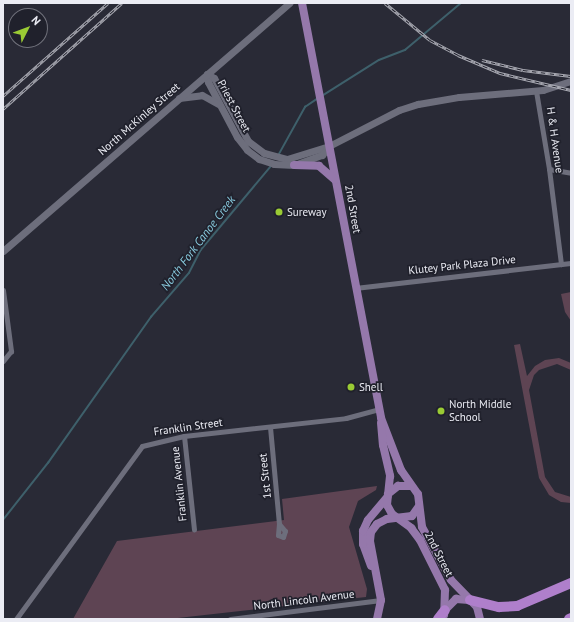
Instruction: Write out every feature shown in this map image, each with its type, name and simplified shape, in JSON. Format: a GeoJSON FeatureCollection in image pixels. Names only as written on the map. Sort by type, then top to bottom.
{"type":"FeatureCollection","features":[{"type":"Feature","properties":{"kind":"highway"},"geometry":{"type":"LineString","coordinates":[[470,600],[499,607],[517,606],[571,583]]}},
{"type":"Feature","properties":{"kind":"highway"},"geometry":{"type":"LineString","coordinates":[[438,619],[444,615]]}},
{"type":"Feature","properties":{"kind":"main road","name":"2nd Street"},"geometry":{"type":"LineString","coordinates":[[302,3],[324,112],[329,146],[338,184],[355,288],[381,418],[401,470],[418,494],[421,521],[426,533],[451,580],[477,607],[480,619]]}},
{"type":"Feature","properties":{"kind":"main road"},"geometry":{"type":"LineString","coordinates":[[291,163],[319,166],[329,173],[338,184]]}},
{"type":"Feature","properties":{"kind":"main road","name":"2nd Street"},"geometry":{"type":"LineString","coordinates":[[381,418],[382,440],[390,476],[388,510],[411,528],[420,540],[445,590],[444,615]]}},
{"type":"Feature","properties":{"kind":"main road"},"geometry":{"type":"LineString","coordinates":[[377,582],[362,537],[365,525],[388,495],[398,486],[411,486]]}},
{"type":"Feature","properties":{"kind":"main road"},"geometry":{"type":"LineString","coordinates":[[377,619],[381,600],[370,541],[371,532],[381,522],[396,517],[412,516],[419,506]]}},
{"type":"Feature","properties":{"kind":"main road"},"geometry":{"type":"LineString","coordinates":[[444,615],[456,599],[470,600]]}},
{"type":"Feature","properties":{"kind":"street","name":"North McKinley Street"},"geometry":{"type":"LineString","coordinates":[[3,251],[290,3]]}},
{"type":"Feature","properties":{"kind":"street","name":"Priest Street"},"geometry":{"type":"LineString","coordinates":[[207,74],[221,108],[242,144],[262,156],[280,158],[291,163],[322,155],[329,146],[399,110],[418,104],[459,97],[536,91],[571,81]]}},
{"type":"Feature","properties":{"kind":"street","name":"Priest Street"},"geometry":{"type":"LineString","coordinates":[[207,74],[214,78],[243,135],[262,156]]}},
{"type":"Feature","properties":{"kind":"street","name":"H & H Avenue"},"geometry":{"type":"LineString","coordinates":[[536,91],[550,169],[561,264]]}},
{"type":"Feature","properties":{"kind":"street"},"geometry":{"type":"LineString","coordinates":[[179,98],[207,96],[221,108]]}},
{"type":"Feature","properties":{"kind":"street"},"geometry":{"type":"LineString","coordinates":[[550,169],[571,173]]}},
{"type":"Feature","properties":{"kind":"street","name":"Klutey Park Plaza Drive"},"geometry":{"type":"LineString","coordinates":[[355,288],[571,263]]}},
{"type":"Feature","properties":{"kind":"street"},"geometry":{"type":"LineString","coordinates":[[3,290],[11,351],[3,361]]}},
{"type":"Feature","properties":{"kind":"street","name":"Franklin Street"},"geometry":{"type":"LineString","coordinates":[[16,619],[138,450],[153,442],[184,436],[346,418],[379,409]]}},
{"type":"Feature","properties":{"kind":"street","name":"1st Street"},"geometry":{"type":"LineString","coordinates":[[270,427],[279,524]]}},
{"type":"Feature","properties":{"kind":"street","name":"Franklin Avenue"},"geometry":{"type":"LineString","coordinates":[[184,436],[194,530]]}},
{"type":"Feature","properties":{"kind":"street","name":"North Lincoln Avenue"},"geometry":{"type":"LineString","coordinates":[[230,619],[381,600]]}},
{"type":"Feature","properties":{"kind":"shaded area"},"geometry":{"type":"Polygon","coordinates":[[[571,292],[571,321],[565,312],[561,294],[571,292]]]}},
{"type":"Feature","properties":{"kind":"shaded area"},"geometry":{"type":"Polygon","coordinates":[[[520,344],[527,376],[535,366],[545,360],[559,358],[571,363],[571,370],[557,364],[539,370],[534,375],[529,390],[545,477],[555,492],[571,497],[571,503],[561,502],[549,495],[539,478],[514,345],[520,344]]]}},
{"type":"Feature","properties":{"kind":"shaded area"},"geometry":{"type":"Polygon","coordinates":[[[377,486],[376,490],[358,501],[349,527],[367,589],[366,597],[169,619],[73,619],[117,541],[284,520],[282,499],[377,486]]]}},
{"type":"Feature","properties":{"kind":"waterway","name":"North Fork Canoe Creek"},"geometry":{"type":"LineString","coordinates":[[322,96],[379,60],[405,50],[461,3]]}},
{"type":"Feature","properties":{"kind":"waterway","name":"North Fork Canoe Creek"},"geometry":{"type":"LineString","coordinates":[[279,154],[305,107],[317,99]]}},
{"type":"Feature","properties":{"kind":"waterway","name":"North Fork Canoe Creek"},"geometry":{"type":"LineString","coordinates":[[3,520],[48,463],[151,317],[189,273],[200,251],[272,165]]}},
{"type":"Feature","properties":{"kind":"railway"},"geometry":{"type":"LineString","coordinates":[[3,96],[108,3]]}},
{"type":"Feature","properties":{"kind":"railway"},"geometry":{"type":"LineString","coordinates":[[3,109],[122,3]]}},
{"type":"Feature","properties":{"kind":"railway"},"geometry":{"type":"LineString","coordinates":[[385,3],[430,40],[458,55],[500,73],[571,90]]}},
{"type":"Feature","properties":{"kind":"railway"},"geometry":{"type":"LineString","coordinates":[[482,60],[523,70],[571,76]]}},
{"type":"Feature","properties":{"kind":"place","name":"Sureway"},"geometry":{"type":"Point","coordinates":[279,212]}},
{"type":"Feature","properties":{"kind":"place","name":"Shell"},"geometry":{"type":"Point","coordinates":[351,387]}},
{"type":"Feature","properties":{"kind":"place","name":"North Middle School"},"geometry":{"type":"Point","coordinates":[441,411]}}]}
